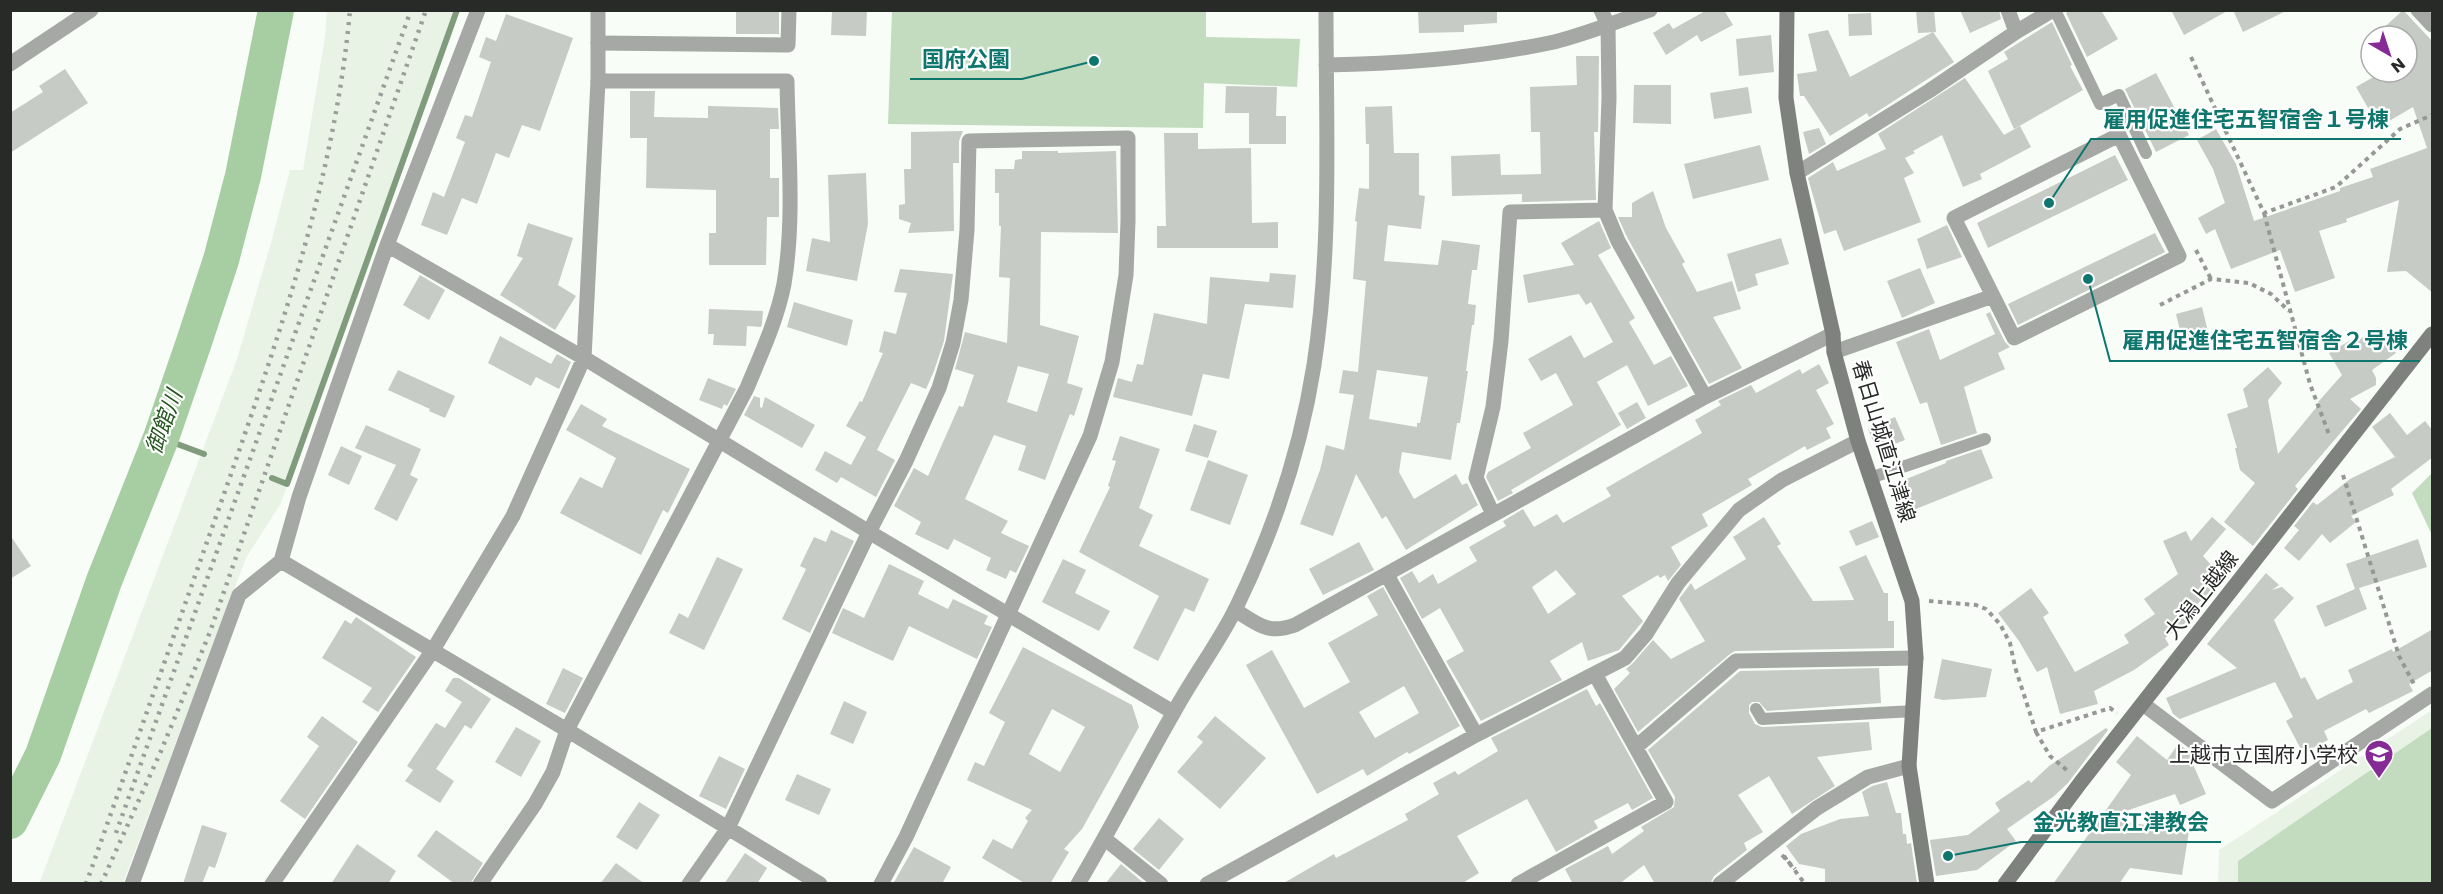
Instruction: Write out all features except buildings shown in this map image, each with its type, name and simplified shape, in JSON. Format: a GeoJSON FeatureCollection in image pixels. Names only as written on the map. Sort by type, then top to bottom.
{"type":"FeatureCollection","features":[{"type":"Feature","properties":{"kind":"main road","name":"春日山城直江津線"},"geometry":{"type":"LineString","coordinates":[[1787,10],[1786,98],[1797,173],[1833,334],[1834,352],[1858,441],[1912,601],[1916,658],[1909,766],[1927,884]]}},
{"type":"Feature","properties":{"kind":"main road","name":"大潟上越線"},"geometry":{"type":"LineString","coordinates":[[2005,884],[2081,782],[2433,334]]}},
{"type":"Feature","properties":{"kind":"street"},"geometry":{"type":"LineString","coordinates":[[10,64],[91,10]]}},
{"type":"Feature","properties":{"kind":"street"},"geometry":{"type":"LineString","coordinates":[[132,884],[239,595],[281,561],[299,497],[387,245],[478,10]]}},
{"type":"Feature","properties":{"kind":"street"},"geometry":{"type":"LineString","coordinates":[[272,884],[433,650],[513,516],[584,358],[598,81],[598,10]]}},
{"type":"Feature","properties":{"kind":"street"},"geometry":{"type":"LineString","coordinates":[[598,43],[789,45],[789,10]]}},
{"type":"Feature","properties":{"kind":"street"},"geometry":{"type":"LineString","coordinates":[[1078,884],[1105,839],[1173,712],[1235,610],[1269,532],[1299,431],[1314,366],[1325,244],[1326,10]]}},
{"type":"Feature","properties":{"kind":"street"},"geometry":{"type":"LineString","coordinates":[[1601,10],[1608,25],[1609,98],[1605,210],[1618,241],[1705,397]]}},
{"type":"Feature","properties":{"kind":"street"},"geometry":{"type":"LineString","coordinates":[[1326,64],[1384,64],[1462,57],[1555,41],[1650,10]]}},
{"type":"Feature","properties":{"kind":"street"},"geometry":{"type":"LineString","coordinates":[[2008,10],[2016,32]]}},
{"type":"Feature","properties":{"kind":"street"},"geometry":{"type":"LineString","coordinates":[[1797,173],[2054,10]]}},
{"type":"Feature","properties":{"kind":"street"},"geometry":{"type":"LineString","coordinates":[[2418,10],[2433,25]]}},
{"type":"Feature","properties":{"kind":"street"},"geometry":{"type":"LineString","coordinates":[[480,884],[553,772],[567,730],[747,388],[769,337],[783,285],[789,243],[788,81],[598,81]]}},
{"type":"Feature","properties":{"kind":"street"},"geometry":{"type":"LineString","coordinates":[[2118,135],[2178,256],[2014,338],[1993,296],[1954,218],[2118,135]]}},
{"type":"Feature","properties":{"kind":"street"},"geometry":{"type":"LineString","coordinates":[[689,884],[728,828],[868,532],[906,461],[939,388],[953,343],[965,266],[969,141],[1128,138],[1126,275],[1112,362],[1090,436],[906,837],[881,884]]}},
{"type":"Feature","properties":{"kind":"street"},"geometry":{"type":"LineString","coordinates":[[1493,514],[1476,478],[1493,407],[1501,341],[1510,212],[1605,210]]}},
{"type":"Feature","properties":{"kind":"street"},"geometry":{"type":"LineString","coordinates":[[387,245],[584,358],[868,532],[1173,712]]}},
{"type":"Feature","properties":{"kind":"street"},"geometry":{"type":"LineString","coordinates":[[1834,352],[1993,296]]}},
{"type":"Feature","properties":{"kind":"street"},"geometry":{"type":"LineString","coordinates":[[1235,610],[1266,629],[1280,630],[1295,625],[1387,576],[1493,514],[1705,397],[1833,334]]}},
{"type":"Feature","properties":{"kind":"street"},"geometry":{"type":"LineString","coordinates":[[1207,884],[1476,735],[1625,658],[1635,648],[1678,583],[1739,510],[1782,480],[1858,441]]}},
{"type":"Feature","properties":{"kind":"street"},"geometry":{"type":"LineString","coordinates":[[281,561],[567,730],[820,884]]}},
{"type":"Feature","properties":{"kind":"street"},"geometry":{"type":"LineString","coordinates":[[1387,576],[1476,735]]}},
{"type":"Feature","properties":{"kind":"street"},"geometry":{"type":"LineString","coordinates":[[1636,747],[1736,661],[1916,658]]}},
{"type":"Feature","properties":{"kind":"street"},"geometry":{"type":"LineString","coordinates":[[1518,884],[1666,802],[1595,674]]}},
{"type":"Feature","properties":{"kind":"street"},"geometry":{"type":"LineString","coordinates":[[2143,704],[2272,801],[2433,694]]}},
{"type":"Feature","properties":{"kind":"street"},"geometry":{"type":"LineString","coordinates":[[1724,882],[1817,808],[1868,777],[1909,766]]}},
{"type":"Feature","properties":{"kind":"street"},"geometry":{"type":"LineString","coordinates":[[1105,839],[1161,884]]}},
{"type":"Feature","properties":{"kind":"lane"},"geometry":{"type":"LineString","coordinates":[[2054,10],[2100,104],[2119,94],[2146,153]]}},
{"type":"Feature","properties":{"kind":"lane"},"geometry":{"type":"LineString","coordinates":[[1870,478],[1985,439]]}},
{"type":"Feature","properties":{"kind":"lane"},"geometry":{"type":"LineString","coordinates":[[1756,709],[1762,719],[1914,711]]}},
{"type":"Feature","properties":{"kind":"path"},"geometry":{"type":"LineString","coordinates":[[2191,57],[2264,213],[2336,187],[2400,129],[2433,115]]}},
{"type":"Feature","properties":{"kind":"path"},"geometry":{"type":"LineString","coordinates":[[2160,305],[2211,279],[2249,283],[2271,294],[2290,311]]}},
{"type":"Feature","properties":{"kind":"path"},"geometry":{"type":"LineString","coordinates":[[1912,601],[1959,602],[1986,609],[2000,624],[2010,643],[2015,667],[2036,732],[2050,756],[2081,782]]}},
{"type":"Feature","properties":{"kind":"path"},"geometry":{"type":"LineString","coordinates":[[2036,732],[2110,708],[2130,721]]}},
{"type":"Feature","properties":{"kind":"path"},"geometry":{"type":"LineString","coordinates":[[1795,869],[1805,884]]}},
{"type":"Feature","properties":{"kind":"shaded area"},"geometry":{"type":"Polygon","coordinates":[[[327,11],[456,11],[281,503],[246,558],[123,883],[39,884],[237,359],[290,170],[303,170],[325,37],[327,11]]]}},
{"type":"Feature","properties":{"kind":"shaded area","name":"上越市立国府小学校"},"geometry":{"type":"Polygon","coordinates":[[[2432,710],[2432,883],[2218,884],[2219,850],[2432,710]]]}},
{"type":"Feature","properties":{"kind":"green space"},"geometry":{"type":"Polygon","coordinates":[[[892,11],[1206,11],[1206,37],[1300,39],[1297,87],[1204,83],[1203,128],[888,124],[892,11]]]}},
{"type":"Feature","properties":{"kind":"green space"},"geometry":{"type":"Polygon","coordinates":[[[2432,473],[2432,535],[2412,493],[2432,473]]]}},
{"type":"Feature","properties":{"kind":"green space","name":"上越市立国府小学校"},"geometry":{"type":"Polygon","coordinates":[[[2432,728],[2432,883],[2238,883],[2238,861],[2432,728]]]}},
{"type":"Feature","properties":{"kind":"waterway","name":"御館川"},"geometry":{"type":"LineString","coordinates":[[10,821],[43,755],[104,581],[161,438],[221,260],[243,176],[276,10]]}},
{"type":"Feature","properties":{"kind":"waterway"},"geometry":{"type":"LineString","coordinates":[[272,478],[287,484],[457,10]]}},
{"type":"Feature","properties":{"kind":"waterway"},"geometry":{"type":"LineString","coordinates":[[161,438],[204,454]]}},
{"type":"Feature","properties":{"kind":"railway"},"geometry":{"type":"LineString","coordinates":[[86,884],[224,494],[284,316],[302,256],[332,134],[343,73],[350,10]]}},
{"type":"Feature","properties":{"kind":"railway"},"geometry":{"type":"LineString","coordinates":[[116,833],[411,10]]}},
{"type":"Feature","properties":{"kind":"railway"},"geometry":{"type":"LineString","coordinates":[[101,884],[161,751],[210,632],[426,10]]}},
{"type":"Feature","properties":{"kind":"place","name":"国府公園"},"geometry":{"type":"Point","coordinates":[1094,61]}},
{"type":"Feature","properties":{"kind":"place","name":"雇用促進住宅五智宿舎１号棟"},"geometry":{"type":"Point","coordinates":[2049,203]}},
{"type":"Feature","properties":{"kind":"place","name":"雇用促進住宅五智宿舎２号棟"},"geometry":{"type":"Point","coordinates":[2088,279]}},
{"type":"Feature","properties":{"kind":"place","name":"上越市立国府小学校"},"geometry":{"type":"Point","coordinates":[2379,780]}},
{"type":"Feature","properties":{"kind":"place","name":"金光教直江津教会"},"geometry":{"type":"Point","coordinates":[1948,856]}}]}
